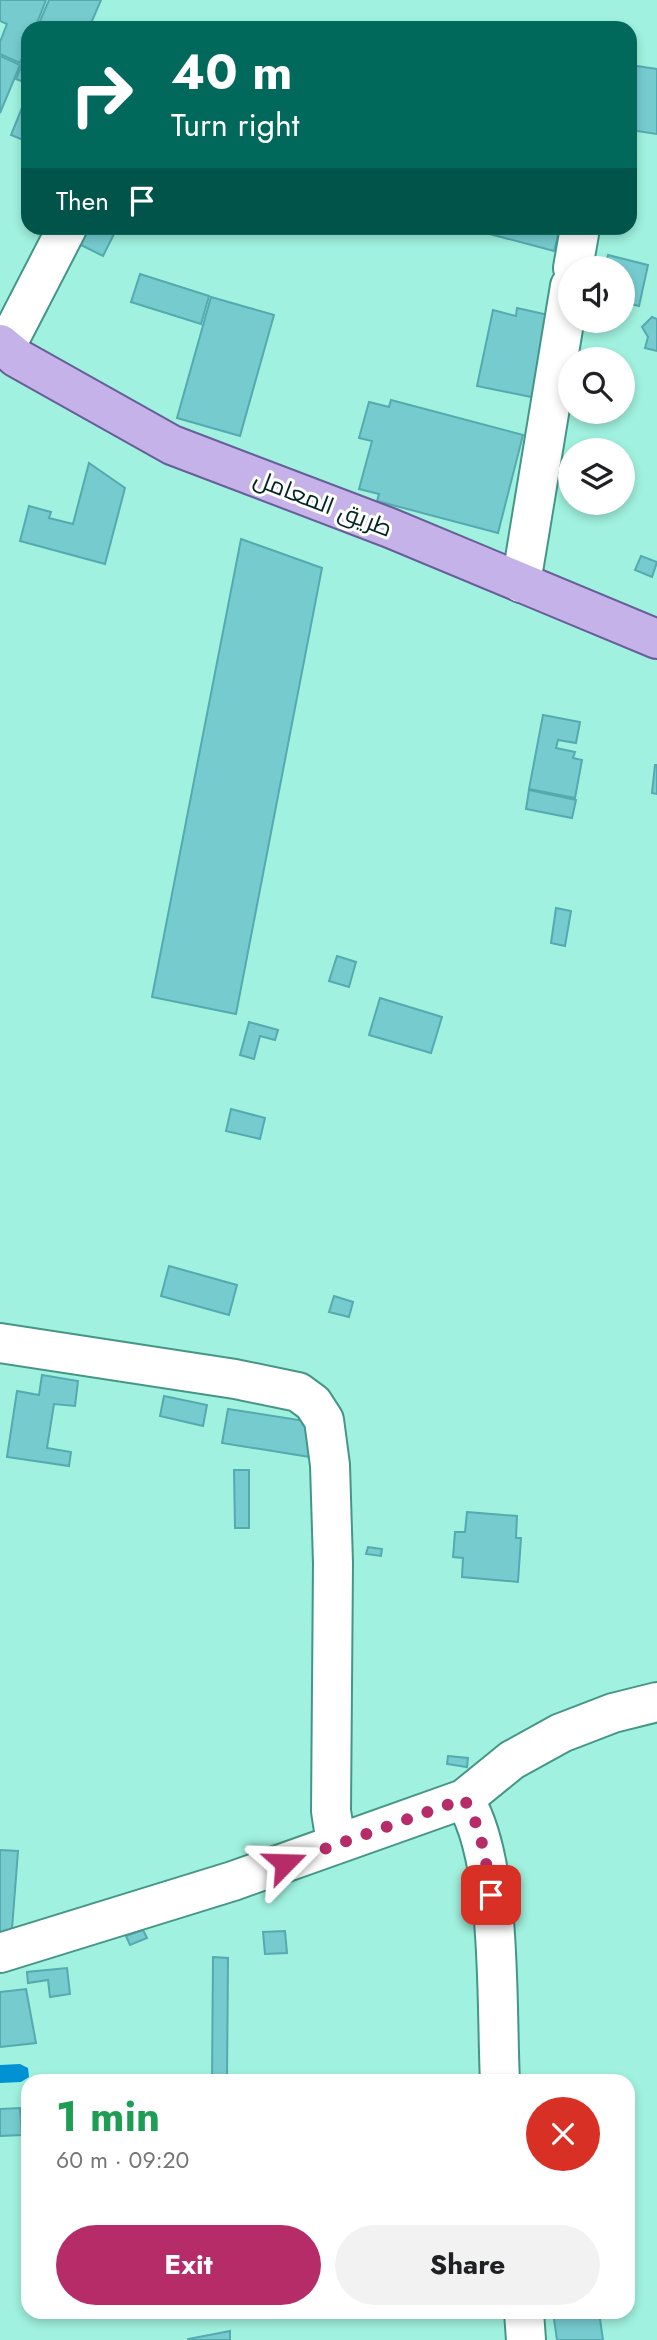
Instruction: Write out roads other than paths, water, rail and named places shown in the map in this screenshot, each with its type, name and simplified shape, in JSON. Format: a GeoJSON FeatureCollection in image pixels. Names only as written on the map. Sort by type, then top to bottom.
{"type":"FeatureCollection","features":[{"type":"Feature","properties":{"kind":"main road","name":"طريق المعامل"},"geometry":{"type":"LineString","coordinates":[[3,346],[18,358],[172,445],[390,528],[657,639]]}},
{"type":"Feature","properties":{"kind":"street"},"geometry":{"type":"LineString","coordinates":[[3,346],[63,235]]}},
{"type":"Feature","properties":{"kind":"street"},"geometry":{"type":"LineString","coordinates":[[575,256],[579,235]]}},
{"type":"Feature","properties":{"kind":"street"},"geometry":{"type":"LineString","coordinates":[[521,583],[562,333]]}},
{"type":"Feature","properties":{"kind":"street"},"geometry":{"type":"LineString","coordinates":[[0,1343],[235,1379],[298,1392],[313,1403],[324,1420],[330,1465],[333,1589],[331,1811],[336,1843]]}},
{"type":"Feature","properties":{"kind":"street"},"geometry":{"type":"LineString","coordinates":[[0,1953],[233,1881],[464,1799],[512,1760],[561,1733],[613,1713],[657,1702]]}},
{"type":"Feature","properties":{"kind":"street"},"geometry":{"type":"LineString","coordinates":[[464,1799],[473,1814],[484,1847],[491,1895],[500,2074]]}},
{"type":"Feature","properties":{"kind":"street"},"geometry":{"type":"LineString","coordinates":[[524,2319],[526,2340]]}},
{"type":"Feature","properties":{"kind":"water"},"geometry":{"type":"Polygon","coordinates":[[[20,2064],[28,2068],[29,2074],[21,2074],[21,2082],[0,2083],[0,2065],[20,2064]]]}}]}
